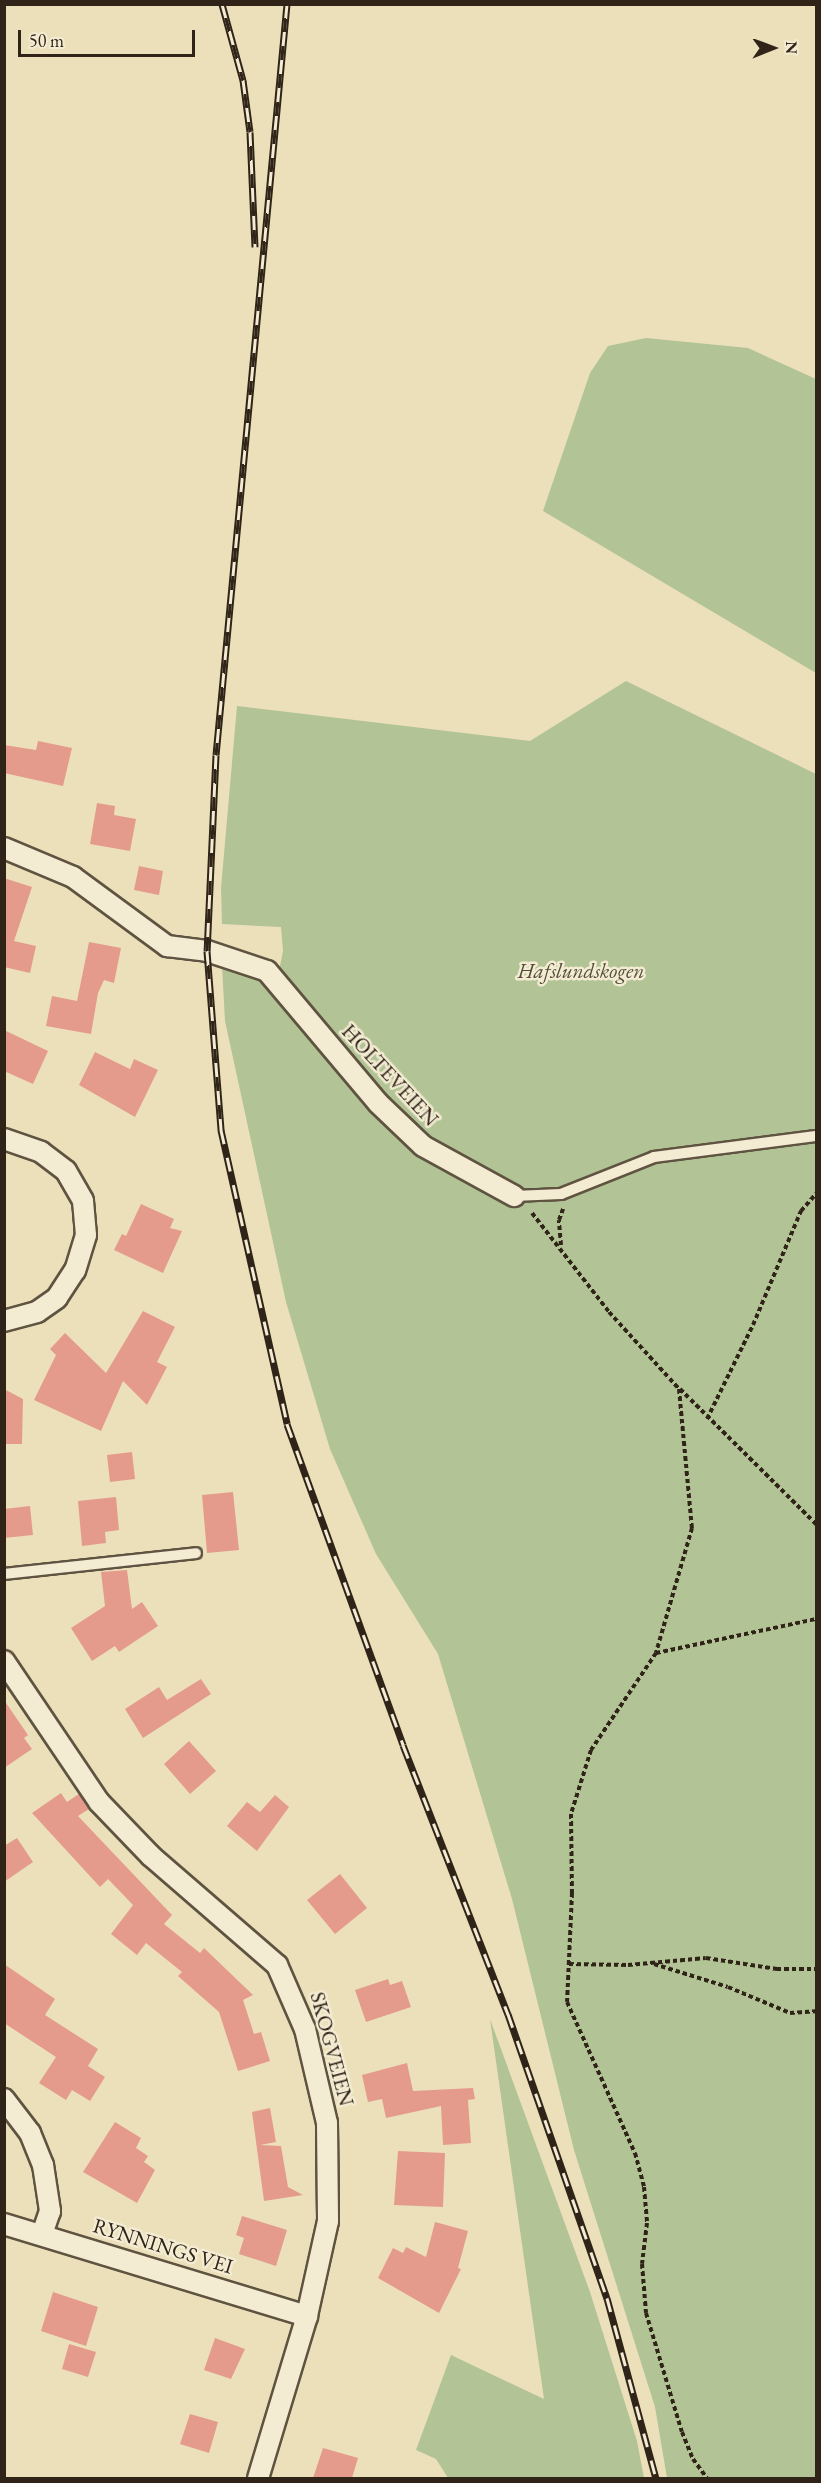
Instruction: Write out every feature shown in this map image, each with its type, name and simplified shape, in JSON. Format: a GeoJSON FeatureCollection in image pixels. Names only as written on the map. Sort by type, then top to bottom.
{"type":"FeatureCollection","features":[{"type":"Feature","properties":{"kind":"street","name":"HOLTEVEIEN"},"geometry":{"type":"LineString","coordinates":[[4,848],[73,878],[167,946],[207,951],[267,971],[378,1103],[423,1146],[514,1196]]}},
{"type":"Feature","properties":{"kind":"street"},"geometry":{"type":"LineString","coordinates":[[4,1139],[41,1152],[66,1171],[83,1201],[86,1235],[75,1270],[57,1298],[37,1312],[4,1321]]}},
{"type":"Feature","properties":{"kind":"street","name":"SKOGVEIEN"},"geometry":{"type":"LineString","coordinates":[[4,1661],[99,1802],[151,1856],[277,1965],[291,1989],[315,2066],[330,2163],[326,2236],[307,2316],[258,2478]]}},
{"type":"Feature","properties":{"kind":"street"},"geometry":{"type":"LineString","coordinates":[[4,2099],[30,2133],[40,2155],[49,2190],[50,2211],[42,2234]]}},
{"type":"Feature","properties":{"kind":"street","name":"RYNNINGS VEI"},"geometry":{"type":"LineString","coordinates":[[4,2224],[307,2316]]}},
{"type":"Feature","properties":{"kind":"lane","name":"HOLTEVEIEN"},"geometry":{"type":"LineString","coordinates":[[514,1196],[539,1198],[574,1190],[654,1157],[816,1136]]}},
{"type":"Feature","properties":{"kind":"lane"},"geometry":{"type":"LineString","coordinates":[[4,1574],[196,1552]]}},
{"type":"Feature","properties":{"kind":"path"},"geometry":{"type":"LineString","coordinates":[[561,1248],[559,1220],[574,1190]]}},
{"type":"Feature","properties":{"kind":"path"},"geometry":{"type":"LineString","coordinates":[[706,1419],[753,1325],[801,1211],[816,1194]]}},
{"type":"Feature","properties":{"kind":"path"},"geometry":{"type":"LineString","coordinates":[[514,1196],[540,1221],[609,1312],[706,1419],[816,1524]]}},
{"type":"Feature","properties":{"kind":"path"},"geometry":{"type":"LineString","coordinates":[[680,1389],[692,1528],[656,1653],[591,1750],[571,1814],[567,2002],[635,2153],[644,2187],[647,2223],[642,2264],[646,2313],[682,2432],[693,2459],[707,2478]]}},
{"type":"Feature","properties":{"kind":"path"},"geometry":{"type":"LineString","coordinates":[[656,1653],[816,1618]]}},
{"type":"Feature","properties":{"kind":"path"},"geometry":{"type":"LineString","coordinates":[[568,1964],[651,1963],[706,1958],[777,1969],[816,1969]]}},
{"type":"Feature","properties":{"kind":"path"},"geometry":{"type":"LineString","coordinates":[[651,1963],[728,1987],[790,2013],[816,2011]]}},
{"type":"Feature","properties":{"kind":"green space"},"geometry":{"type":"Polygon","coordinates":[[[646,338],[748,348],[816,379],[816,673],[543,511],[590,373],[608,346],[646,338]]]}},
{"type":"Feature","properties":{"kind":"green space","name":"Hafslundskogen"},"geometry":{"type":"Polygon","coordinates":[[[626,681],[816,774],[816,2478],[667,2478],[655,2407],[574,2150],[512,1899],[438,1654],[376,1554],[330,1449],[286,1302],[225,1021],[222,966],[249,974],[275,991],[283,951],[281,927],[222,924],[221,888],[237,706],[530,741],[626,681]]]}},
{"type":"Feature","properties":{"kind":"green space"},"geometry":{"type":"Polygon","coordinates":[[[490,2019],[590,2292],[637,2441],[644,2478],[448,2478],[436,2459],[416,2450],[451,2355],[544,2399],[490,2019]]]}},
{"type":"Feature","properties":{"kind":"building"},"geometry":{"type":"Polygon","coordinates":[[[38,741],[72,748],[63,786],[4,773],[4,745],[36,750],[38,741]]]}},
{"type":"Feature","properties":{"kind":"building"},"geometry":{"type":"Polygon","coordinates":[[[97,803],[115,806],[114,815],[136,819],[130,851],[90,844],[97,803]]]}},
{"type":"Feature","properties":{"kind":"building"},"geometry":{"type":"Polygon","coordinates":[[[139,866],[163,871],[159,895],[134,890],[139,866]]]}},
{"type":"Feature","properties":{"kind":"building"},"geometry":{"type":"Polygon","coordinates":[[[4,878],[32,887],[14,941],[36,946],[30,973],[4,967],[4,878]]]}},
{"type":"Feature","properties":{"kind":"building"},"geometry":{"type":"Polygon","coordinates":[[[89,942],[121,948],[114,983],[104,980],[98,993],[91,1034],[46,1026],[52,996],[77,1001],[89,942]]]}},
{"type":"Feature","properties":{"kind":"building"},"geometry":{"type":"Polygon","coordinates":[[[4,1030],[48,1051],[33,1084],[4,1071],[4,1030]]]}},
{"type":"Feature","properties":{"kind":"building"},"geometry":{"type":"Polygon","coordinates":[[[95,1052],[130,1069],[134,1059],[158,1070],[135,1117],[79,1085],[95,1052]]]}},
{"type":"Feature","properties":{"kind":"building"},"geometry":{"type":"Polygon","coordinates":[[[141,1204],[174,1219],[170,1228],[182,1231],[163,1273],[114,1250],[122,1234],[126,1236],[141,1204]]]}},
{"type":"Feature","properties":{"kind":"building"},"geometry":{"type":"Polygon","coordinates":[[[143,1311],[175,1327],[157,1362],[167,1367],[147,1405],[123,1381],[101,1431],[34,1400],[56,1355],[50,1349],[65,1333],[106,1373],[143,1311]]]}},
{"type":"Feature","properties":{"kind":"building"},"geometry":{"type":"Polygon","coordinates":[[[4,1389],[23,1399],[22,1444],[4,1444],[4,1389]]]}},
{"type":"Feature","properties":{"kind":"building"},"geometry":{"type":"Polygon","coordinates":[[[132,1452],[135,1479],[110,1482],[107,1455],[132,1452]]]}},
{"type":"Feature","properties":{"kind":"building"},"geometry":{"type":"Polygon","coordinates":[[[233,1492],[239,1550],[207,1553],[202,1495],[233,1492]]]}},
{"type":"Feature","properties":{"kind":"building"},"geometry":{"type":"Polygon","coordinates":[[[116,1497],[119,1530],[105,1532],[106,1543],[82,1546],[78,1501],[116,1497]]]}},
{"type":"Feature","properties":{"kind":"building"},"geometry":{"type":"Polygon","coordinates":[[[30,1506],[33,1535],[4,1538],[4,1509],[30,1506]]]}},
{"type":"Feature","properties":{"kind":"building"},"geometry":{"type":"Polygon","coordinates":[[[127,1570],[132,1609],[142,1602],[158,1626],[119,1652],[115,1646],[92,1661],[71,1628],[105,1606],[101,1572],[127,1570]]]}},
{"type":"Feature","properties":{"kind":"building"},"geometry":{"type":"Polygon","coordinates":[[[201,1679],[211,1694],[143,1738],[125,1709],[159,1687],[167,1700],[201,1679]]]}},
{"type":"Feature","properties":{"kind":"building"},"geometry":{"type":"Polygon","coordinates":[[[4,1700],[28,1735],[24,1738],[32,1749],[4,1768],[4,1700]]]}},
{"type":"Feature","properties":{"kind":"building"},"geometry":{"type":"Polygon","coordinates":[[[189,1741],[216,1771],[190,1794],[164,1764],[189,1741]]]}},
{"type":"Feature","properties":{"kind":"building"},"geometry":{"type":"Polygon","coordinates":[[[61,1793],[67,1802],[79,1794],[89,1809],[78,1816],[172,1915],[164,1924],[200,1953],[204,1948],[253,1995],[243,2000],[254,2034],[261,2032],[270,2061],[238,2071],[219,2012],[178,1976],[182,1972],[146,1943],[137,1955],[111,1934],[133,1905],[108,1879],[100,1887],[32,1813],[61,1793]]]}},
{"type":"Feature","properties":{"kind":"building"},"geometry":{"type":"Polygon","coordinates":[[[275,1795],[289,1807],[257,1851],[227,1826],[247,1802],[260,1812],[275,1795]]]}},
{"type":"Feature","properties":{"kind":"building"},"geometry":{"type":"Polygon","coordinates":[[[17,1838],[33,1862],[4,1882],[4,1846],[17,1838]]]}},
{"type":"Feature","properties":{"kind":"building"},"geometry":{"type":"Polygon","coordinates":[[[340,1874],[367,1908],[335,1934],[307,1900],[340,1874]]]}},
{"type":"Feature","properties":{"kind":"building"},"geometry":{"type":"Polygon","coordinates":[[[4,1964],[55,1999],[45,2015],[98,2049],[88,2066],[105,2077],[90,2101],[72,2090],[66,2100],[39,2083],[56,2057],[4,2023],[4,1964]]]}},
{"type":"Feature","properties":{"kind":"building"},"geometry":{"type":"Polygon","coordinates":[[[388,1979],[390,1985],[402,1981],[411,2007],[366,2022],[355,1990],[388,1979]]]}},
{"type":"Feature","properties":{"kind":"building"},"geometry":{"type":"Polygon","coordinates":[[[407,2063],[413,2091],[473,2088],[475,2099],[468,2100],[471,2143],[443,2145],[441,2106],[386,2118],[382,2099],[368,2102],[362,2075],[407,2063]]]}},
{"type":"Feature","properties":{"kind":"building"},"geometry":{"type":"Polygon","coordinates":[[[270,2108],[276,2142],[260,2145],[281,2146],[288,2187],[303,2195],[264,2201],[252,2112],[270,2108]]]}},
{"type":"Feature","properties":{"kind":"building"},"geometry":{"type":"Polygon","coordinates":[[[115,2122],[141,2138],[136,2148],[148,2156],[144,2162],[155,2170],[137,2203],[83,2172],[115,2122]]]}},
{"type":"Feature","properties":{"kind":"building"},"geometry":{"type":"Polygon","coordinates":[[[398,2151],[445,2153],[443,2207],[394,2205],[398,2151]]]}},
{"type":"Feature","properties":{"kind":"building"},"geometry":{"type":"Polygon","coordinates":[[[242,2216],[287,2230],[276,2266],[239,2254],[244,2238],[236,2235],[242,2216]]]}},
{"type":"Feature","properties":{"kind":"building"},"geometry":{"type":"Polygon","coordinates":[[[435,2222],[468,2231],[458,2268],[461,2269],[439,2313],[378,2278],[393,2248],[403,2253],[406,2247],[426,2257],[435,2222]]]}},
{"type":"Feature","properties":{"kind":"building"},"geometry":{"type":"Polygon","coordinates":[[[53,2292],[98,2307],[86,2346],[41,2331],[53,2292]]]}},
{"type":"Feature","properties":{"kind":"building"},"geometry":{"type":"Polygon","coordinates":[[[215,2338],[245,2349],[231,2379],[204,2370],[215,2338]]]}},
{"type":"Feature","properties":{"kind":"building"},"geometry":{"type":"Polygon","coordinates":[[[69,2344],[96,2352],[88,2377],[62,2369],[69,2344]]]}},
{"type":"Feature","properties":{"kind":"building"},"geometry":{"type":"Polygon","coordinates":[[[190,2414],[218,2422],[209,2453],[180,2444],[190,2414]]]}},
{"type":"Feature","properties":{"kind":"building"},"geometry":{"type":"Polygon","coordinates":[[[323,2448],[358,2458],[352,2478],[313,2478],[323,2448]]]}},
{"type":"Feature","properties":{"kind":"railway"},"geometry":{"type":"LineString","coordinates":[[222,4],[243,80],[250,132],[255,247]]}},
{"type":"Feature","properties":{"kind":"railway"},"geometry":{"type":"LineString","coordinates":[[287,4],[216,755],[207,951],[221,1130],[287,1424],[403,1745],[508,2014],[607,2298],[656,2478]]}}]}
